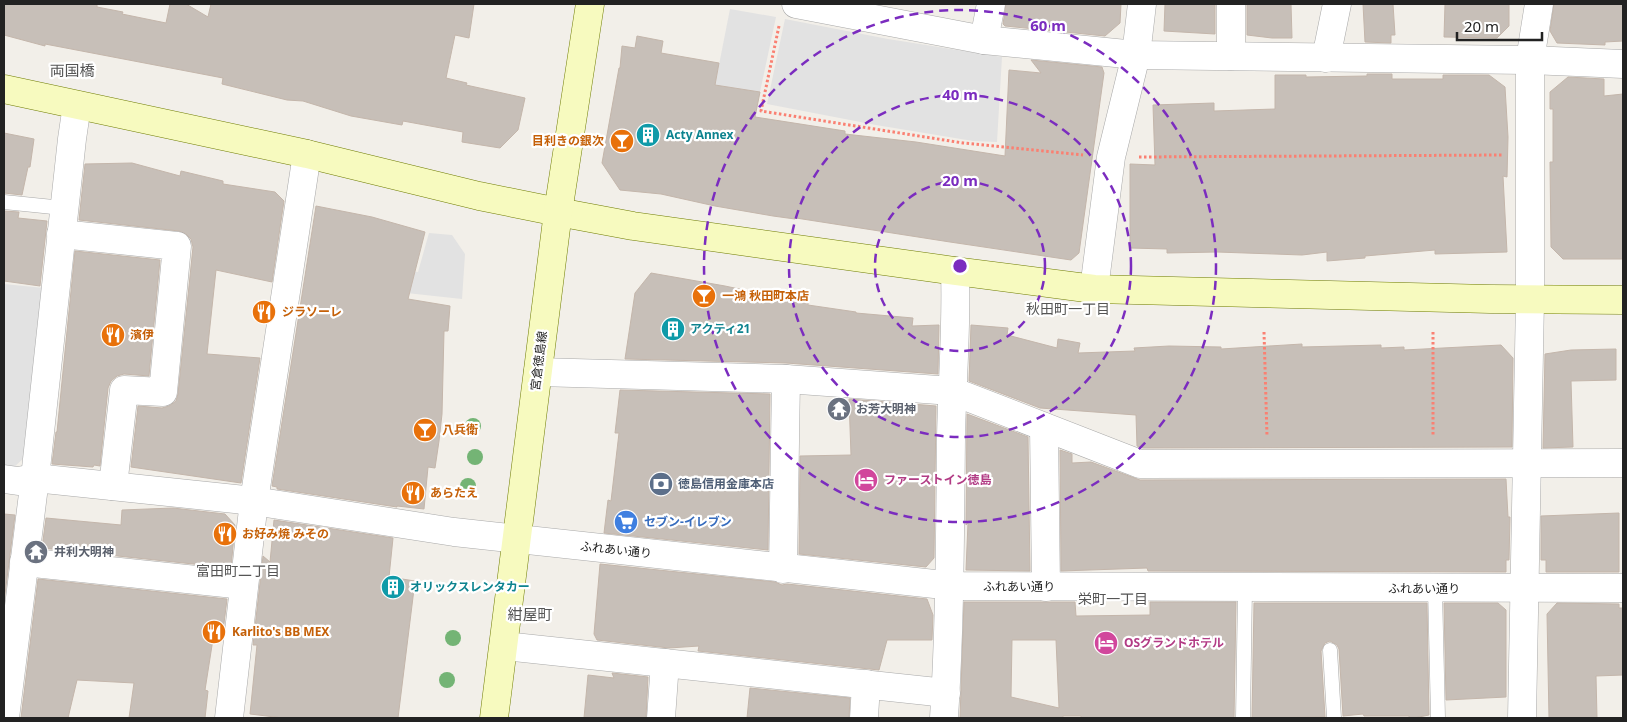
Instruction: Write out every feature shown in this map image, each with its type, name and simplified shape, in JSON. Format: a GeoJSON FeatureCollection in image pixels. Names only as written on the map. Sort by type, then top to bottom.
{"type":"FeatureCollection","features":[{"type":"Feature","properties":{"kind":"street","name":"宮倉徳島線"},"geometry":{"type":"LineString","coordinates":[[494,718],[558,212],[590,4]]}},
{"type":"Feature","properties":{"kind":"street"},"geometry":{"type":"LineString","coordinates":[[796,4],[835,8],[984,40],[1136,55],[1530,60],[1623,64]]}},
{"type":"Feature","properties":{"kind":"street"},"geometry":{"type":"LineString","coordinates":[[984,40],[991,4]]}},
{"type":"Feature","properties":{"kind":"street"},"geometry":{"type":"LineString","coordinates":[[1094,290],[1111,157],[1136,55],[1142,4]]}},
{"type":"Feature","properties":{"kind":"street"},"geometry":{"type":"LineString","coordinates":[[1231,4],[1231,56]]}},
{"type":"Feature","properties":{"kind":"street"},"geometry":{"type":"LineString","coordinates":[[1326,58],[1337,4]]}},
{"type":"Feature","properties":{"kind":"street"},"geometry":{"type":"LineString","coordinates":[[1522,718],[1530,300],[1530,60],[1539,4]]}},
{"type":"Feature","properties":{"kind":"street"},"geometry":{"type":"LineString","coordinates":[[4,89],[307,154],[479,196],[558,212],[634,226],[955,272],[1094,290],[1530,300],[1623,300]]}},
{"type":"Feature","properties":{"kind":"street"},"geometry":{"type":"LineString","coordinates":[[5,718],[72,139],[78,105]]}},
{"type":"Feature","properties":{"kind":"street"},"geometry":{"type":"LineString","coordinates":[[229,718],[254,501],[307,154]]}},
{"type":"Feature","properties":{"kind":"street"},"geometry":{"type":"LineString","coordinates":[[61,234],[177,246],[163,392],[124,390],[113,486]]}},
{"type":"Feature","properties":{"kind":"street"},"geometry":{"type":"LineString","coordinates":[[504,646],[866,684],[945,706],[950,586],[952,391],[956,313],[955,272]]}},
{"type":"Feature","properties":{"kind":"street"},"geometry":{"type":"LineString","coordinates":[[538,372],[786,379],[952,391],[1140,464],[1623,464]]}},
{"type":"Feature","properties":{"kind":"street"},"geometry":{"type":"LineString","coordinates":[[783,569],[786,379]]}},
{"type":"Feature","properties":{"kind":"street"},"geometry":{"type":"LineString","coordinates":[[1044,426],[1046,587]]}},
{"type":"Feature","properties":{"kind":"street","name":"ふれあい通り"},"geometry":{"type":"LineString","coordinates":[[4,479],[34,478],[254,501],[454,532],[950,586],[1435,589],[1623,588]]}},
{"type":"Feature","properties":{"kind":"street"},"geometry":{"type":"LineString","coordinates":[[24,562],[244,586]]}},
{"type":"Feature","properties":{"kind":"street"},"geometry":{"type":"LineString","coordinates":[[661,718],[665,663]]}},
{"type":"Feature","properties":{"kind":"street"},"geometry":{"type":"LineString","coordinates":[[864,718],[866,684]]}},
{"type":"Feature","properties":{"kind":"lane"},"geometry":{"type":"LineString","coordinates":[[4,202],[64,208]]}},
{"type":"Feature","properties":{"kind":"lane"},"geometry":{"type":"LineString","coordinates":[[1243,718],[1245,588]]}},
{"type":"Feature","properties":{"kind":"lane"},"geometry":{"type":"LineString","coordinates":[[1435,589],[1438,718]]}},
{"type":"Feature","properties":{"kind":"lane"},"geometry":{"type":"LineString","coordinates":[[1330,650],[1334,718]]}},
{"type":"Feature","properties":{"kind":"path"},"geometry":{"type":"LineString","coordinates":[[1264,332],[1268,464]]}},
{"type":"Feature","properties":{"kind":"path"},"geometry":{"type":"LineString","coordinates":[[1433,332],[1434,465]]}},
{"type":"Feature","properties":{"kind":"shaded area"},"geometry":{"type":"Polygon","coordinates":[[[730,9],[776,17],[760,92],[715,85],[730,9]]]}},
{"type":"Feature","properties":{"kind":"shaded area"},"geometry":{"type":"Polygon","coordinates":[[[785,19],[888,39],[1002,57],[997,142],[973,141],[876,125],[767,104],[785,19]]]}},
{"type":"Feature","properties":{"kind":"shaded area"},"geometry":{"type":"Polygon","coordinates":[[[429,233],[452,235],[465,254],[462,299],[388,291],[391,269],[418,272],[429,233]]]}},
{"type":"Feature","properties":{"kind":"shaded area"},"geometry":{"type":"Polygon","coordinates":[[[4,284],[44,288],[27,455],[12,469],[4,468],[4,284]]]}},
{"type":"Feature","properties":{"kind":"building"},"geometry":{"type":"Polygon","coordinates":[[[4,4],[97,4],[97,7],[123,12],[122,14],[166,23],[170,4],[186,4],[208,17],[211,4],[474,4],[469,38],[455,35],[446,78],[467,83],[466,85],[525,98],[518,130],[500,148],[462,142],[463,132],[403,121],[402,125],[351,116],[303,101],[287,100],[222,84],[223,78],[45,44],[45,46],[4,35],[4,4]]]}},
{"type":"Feature","properties":{"kind":"building"},"geometry":{"type":"Polygon","coordinates":[[[1006,4],[1121,4],[1120,23],[1105,36],[1005,26],[1003,24],[1006,4]]]}},
{"type":"Feature","properties":{"kind":"building"},"geometry":{"type":"Polygon","coordinates":[[[1165,4],[1215,4],[1215,34],[1164,31],[1165,4]]]}},
{"type":"Feature","properties":{"kind":"building"},"geometry":{"type":"Polygon","coordinates":[[[1247,4],[1291,4],[1292,38],[1247,35],[1247,4]]]}},
{"type":"Feature","properties":{"kind":"building"},"geometry":{"type":"Polygon","coordinates":[[[1363,4],[1393,4],[1395,35],[1391,35],[1391,43],[1365,42],[1363,4]]]}},
{"type":"Feature","properties":{"kind":"building"},"geometry":{"type":"Polygon","coordinates":[[[1445,4],[1509,4],[1509,26],[1497,38],[1444,37],[1445,4]]]}},
{"type":"Feature","properties":{"kind":"building"},"geometry":{"type":"Polygon","coordinates":[[[1554,4],[1623,4],[1623,41],[1605,42],[1605,45],[1557,43],[1550,31],[1554,4]]]}},
{"type":"Feature","properties":{"kind":"building"},"geometry":{"type":"Polygon","coordinates":[[[637,36],[663,41],[661,53],[719,63],[715,85],[760,92],[755,117],[845,131],[845,134],[916,142],[1005,156],[1009,70],[1041,73],[1031,60],[1102,67],[1104,73],[1079,253],[1071,260],[773,216],[661,194],[620,190],[602,163],[620,68],[622,46],[635,48],[637,36]]]}},
{"type":"Feature","properties":{"kind":"building"},"geometry":{"type":"Polygon","coordinates":[[[1367,74],[1392,74],[1392,79],[1443,79],[1443,75],[1489,75],[1505,87],[1508,137],[1507,177],[1503,176],[1507,252],[1435,254],[1435,250],[1327,261],[1327,252],[1302,255],[1217,252],[1167,253],[1167,249],[1130,248],[1130,164],[1155,165],[1153,105],[1214,103],[1214,111],[1275,109],[1275,75],[1306,75],[1306,77],[1367,76],[1367,74]]]}},
{"type":"Feature","properties":{"kind":"building"},"geometry":{"type":"Polygon","coordinates":[[[1568,77],[1604,79],[1604,96],[1623,94],[1623,259],[1563,259],[1551,247],[1550,162],[1553,162],[1553,109],[1550,109],[1550,92],[1568,77]]]}},
{"type":"Feature","properties":{"kind":"building"},"geometry":{"type":"Polygon","coordinates":[[[4,133],[34,139],[30,167],[28,167],[22,195],[4,193],[4,133]]]}},
{"type":"Feature","properties":{"kind":"building"},"geometry":{"type":"Polygon","coordinates":[[[132,163],[180,176],[181,171],[223,181],[223,184],[275,192],[284,201],[272,282],[216,270],[207,354],[260,358],[241,483],[131,467],[138,406],[162,408],[169,406],[176,401],[178,394],[193,247],[191,239],[179,231],[79,220],[85,164],[132,163]]]}},
{"type":"Feature","properties":{"kind":"building"},"geometry":{"type":"Polygon","coordinates":[[[316,206],[372,217],[425,232],[408,299],[450,306],[448,331],[444,331],[442,414],[439,441],[435,468],[428,467],[424,509],[397,507],[277,489],[277,487],[272,486],[316,206]]]}},
{"type":"Feature","properties":{"kind":"building"},"geometry":{"type":"Polygon","coordinates":[[[4,211],[19,212],[18,218],[47,221],[40,286],[4,281],[4,211]]]}},
{"type":"Feature","properties":{"kind":"building","name":"濱伊"},"geometry":{"type":"Polygon","coordinates":[[[75,251],[160,260],[149,376],[124,374],[117,376],[111,381],[108,388],[100,466],[94,465],[93,467],[52,464],[57,432],[75,251]]]}},
{"type":"Feature","properties":{"kind":"building"},"geometry":{"type":"Polygon","coordinates":[[[651,273],[772,296],[772,301],[808,303],[808,305],[856,313],[913,318],[912,326],[939,325],[938,374],[786,363],[625,359],[635,293],[651,273]]]}},
{"type":"Feature","properties":{"kind":"building"},"geometry":{"type":"Polygon","coordinates":[[[971,325],[1008,328],[1007,335],[1057,348],[1058,339],[1080,343],[1078,353],[1135,351],[1134,348],[1169,346],[1221,347],[1221,349],[1302,344],[1302,347],[1381,345],[1381,348],[1404,347],[1404,350],[1501,345],[1513,358],[1512,447],[1143,448],[1137,446],[1136,415],[1040,408],[969,381],[971,325]]]}},
{"type":"Feature","properties":{"kind":"building"},"geometry":{"type":"Polygon","coordinates":[[[1616,349],[1616,380],[1571,381],[1573,447],[1543,448],[1545,354],[1571,350],[1616,349]]]}},
{"type":"Feature","properties":{"kind":"building"},"geometry":{"type":"Polygon","coordinates":[[[620,390],[770,394],[768,550],[604,533],[608,500],[611,501],[619,433],[615,433],[620,390]]]}},
{"type":"Feature","properties":{"kind":"building"},"geometry":{"type":"Polygon","coordinates":[[[849,399],[936,406],[934,558],[926,567],[799,554],[800,456],[851,455],[849,399]]]}},
{"type":"Feature","properties":{"kind":"building"},"geometry":{"type":"Polygon","coordinates":[[[967,414],[1028,437],[1030,571],[966,570],[968,523],[966,525],[967,414]]]}},
{"type":"Feature","properties":{"kind":"building"},"geometry":{"type":"Polygon","coordinates":[[[1060,450],[1072,454],[1072,463],[1091,462],[1140,480],[1506,479],[1508,517],[1510,517],[1509,560],[1506,560],[1506,572],[1148,571],[1147,568],[1061,571],[1060,450]]]}},
{"type":"Feature","properties":{"kind":"building"},"geometry":{"type":"Polygon","coordinates":[[[173,508],[225,514],[235,525],[231,568],[42,548],[46,518],[121,525],[122,510],[173,508]]]}},
{"type":"Feature","properties":{"kind":"building"},"geometry":{"type":"Polygon","coordinates":[[[1619,513],[1619,572],[1546,572],[1546,560],[1541,560],[1541,516],[1619,513]]]}},
{"type":"Feature","properties":{"kind":"building"},"geometry":{"type":"Polygon","coordinates":[[[4,514],[15,515],[4,602],[4,514]]]}},
{"type":"Feature","properties":{"kind":"building"},"geometry":{"type":"Polygon","coordinates":[[[274,520],[393,538],[389,577],[415,581],[398,718],[283,718],[250,714],[257,645],[253,645],[263,556],[270,562],[274,520]]]}},
{"type":"Feature","properties":{"kind":"building"},"geometry":{"type":"Polygon","coordinates":[[[600,564],[775,582],[782,585],[927,599],[933,615],[932,640],[887,640],[879,670],[698,651],[699,646],[669,648],[597,640],[594,634],[600,564]]]}},
{"type":"Feature","properties":{"kind":"building"},"geometry":{"type":"Polygon","coordinates":[[[38,579],[227,599],[222,640],[213,639],[205,690],[208,691],[205,718],[129,718],[134,683],[77,680],[68,718],[21,718],[38,579]]]}},
{"type":"Feature","properties":{"kind":"building"},"geometry":{"type":"Polygon","coordinates":[[[964,602],[1075,602],[1076,616],[1150,615],[1150,602],[1236,602],[1234,718],[1081,718],[1081,716],[1063,716],[1063,718],[960,718],[964,602]],[[1012,640],[1011,697],[1059,708],[1056,640],[1012,640]]]}},
{"type":"Feature","properties":{"kind":"building"},"geometry":{"type":"Polygon","coordinates":[[[1254,603],[1427,603],[1429,715],[1414,718],[1409,718],[1409,716],[1364,716],[1363,714],[1343,716],[1339,649],[1337,645],[1330,641],[1325,643],[1321,651],[1325,717],[1252,718],[1254,603]]]}},
{"type":"Feature","properties":{"kind":"building"},"geometry":{"type":"Polygon","coordinates":[[[1444,603],[1498,603],[1506,610],[1506,697],[1446,700],[1444,603]]]}},
{"type":"Feature","properties":{"kind":"building"},"geometry":{"type":"Polygon","coordinates":[[[1557,603],[1619,604],[1619,608],[1623,608],[1623,675],[1596,676],[1597,718],[1549,718],[1547,614],[1557,603]]]}},
{"type":"Feature","properties":{"kind":"building"},"geometry":{"type":"Polygon","coordinates":[[[612,673],[648,677],[646,718],[584,718],[588,675],[614,678],[612,673]]]}},
{"type":"Feature","properties":{"kind":"building"},"geometry":{"type":"Polygon","coordinates":[[[750,688],[850,698],[849,718],[747,718],[750,688]]]}},
{"type":"Feature","properties":{"kind":"place","name":"Acty Annex"},"geometry":{"type":"Point","coordinates":[648,135]}},
{"type":"Feature","properties":{"kind":"place","name":"目利きの銀次"},"geometry":{"type":"Point","coordinates":[622,141]}},
{"type":"Feature","properties":{"kind":"place","name":"一鴻 秋田町本店"},"geometry":{"type":"Point","coordinates":[704,296]}},
{"type":"Feature","properties":{"kind":"place","name":"ジラソーレ"},"geometry":{"type":"Point","coordinates":[264,312]}},
{"type":"Feature","properties":{"kind":"place","name":"アクティ21"},"geometry":{"type":"Point","coordinates":[673,329]}},
{"type":"Feature","properties":{"kind":"place","name":"濱伊"},"geometry":{"type":"Point","coordinates":[113,335]}},
{"type":"Feature","properties":{"kind":"place","name":"お芳大明神"},"geometry":{"type":"Point","coordinates":[839,409]}},
{"type":"Feature","properties":{"kind":"place","name":"八兵衛"},"geometry":{"type":"Point","coordinates":[425,430]}},
{"type":"Feature","properties":{"kind":"place","name":"ファーストイン徳島"},"geometry":{"type":"Point","coordinates":[866,480]}},
{"type":"Feature","properties":{"kind":"place","name":"徳島信用金庫本店"},"geometry":{"type":"Point","coordinates":[661,484]}},
{"type":"Feature","properties":{"kind":"place","name":"あらたえ"},"geometry":{"type":"Point","coordinates":[413,493]}},
{"type":"Feature","properties":{"kind":"place","name":"セブン-イレブン"},"geometry":{"type":"Point","coordinates":[626,522]}},
{"type":"Feature","properties":{"kind":"place","name":"お好み焼 みその"},"geometry":{"type":"Point","coordinates":[225,534]}},
{"type":"Feature","properties":{"kind":"place","name":"井利大明神"},"geometry":{"type":"Point","coordinates":[36,552]}},
{"type":"Feature","properties":{"kind":"place","name":"オリックスレンタカー"},"geometry":{"type":"Point","coordinates":[393,587]}},
{"type":"Feature","properties":{"kind":"place","name":"Karlito's BB MEX"},"geometry":{"type":"Point","coordinates":[214,632]}},
{"type":"Feature","properties":{"kind":"place","name":"OSグランドホテル"},"geometry":{"type":"Point","coordinates":[1106,643]}},
{"type":"Feature","properties":{"kind":"district","name":"両国橋"},"geometry":{"type":"Point","coordinates":[72,71]}},
{"type":"Feature","properties":{"kind":"district","name":"秋田町一丁目"},"geometry":{"type":"Point","coordinates":[1068,309]}},
{"type":"Feature","properties":{"kind":"district","name":"富田町二丁目"},"geometry":{"type":"Point","coordinates":[238,571]}},
{"type":"Feature","properties":{"kind":"district","name":"栄町一丁目"},"geometry":{"type":"Point","coordinates":[1113,599]}},
{"type":"Feature","properties":{"kind":"district","name":"紺屋町"},"geometry":{"type":"Point","coordinates":[530,615]}}]}
